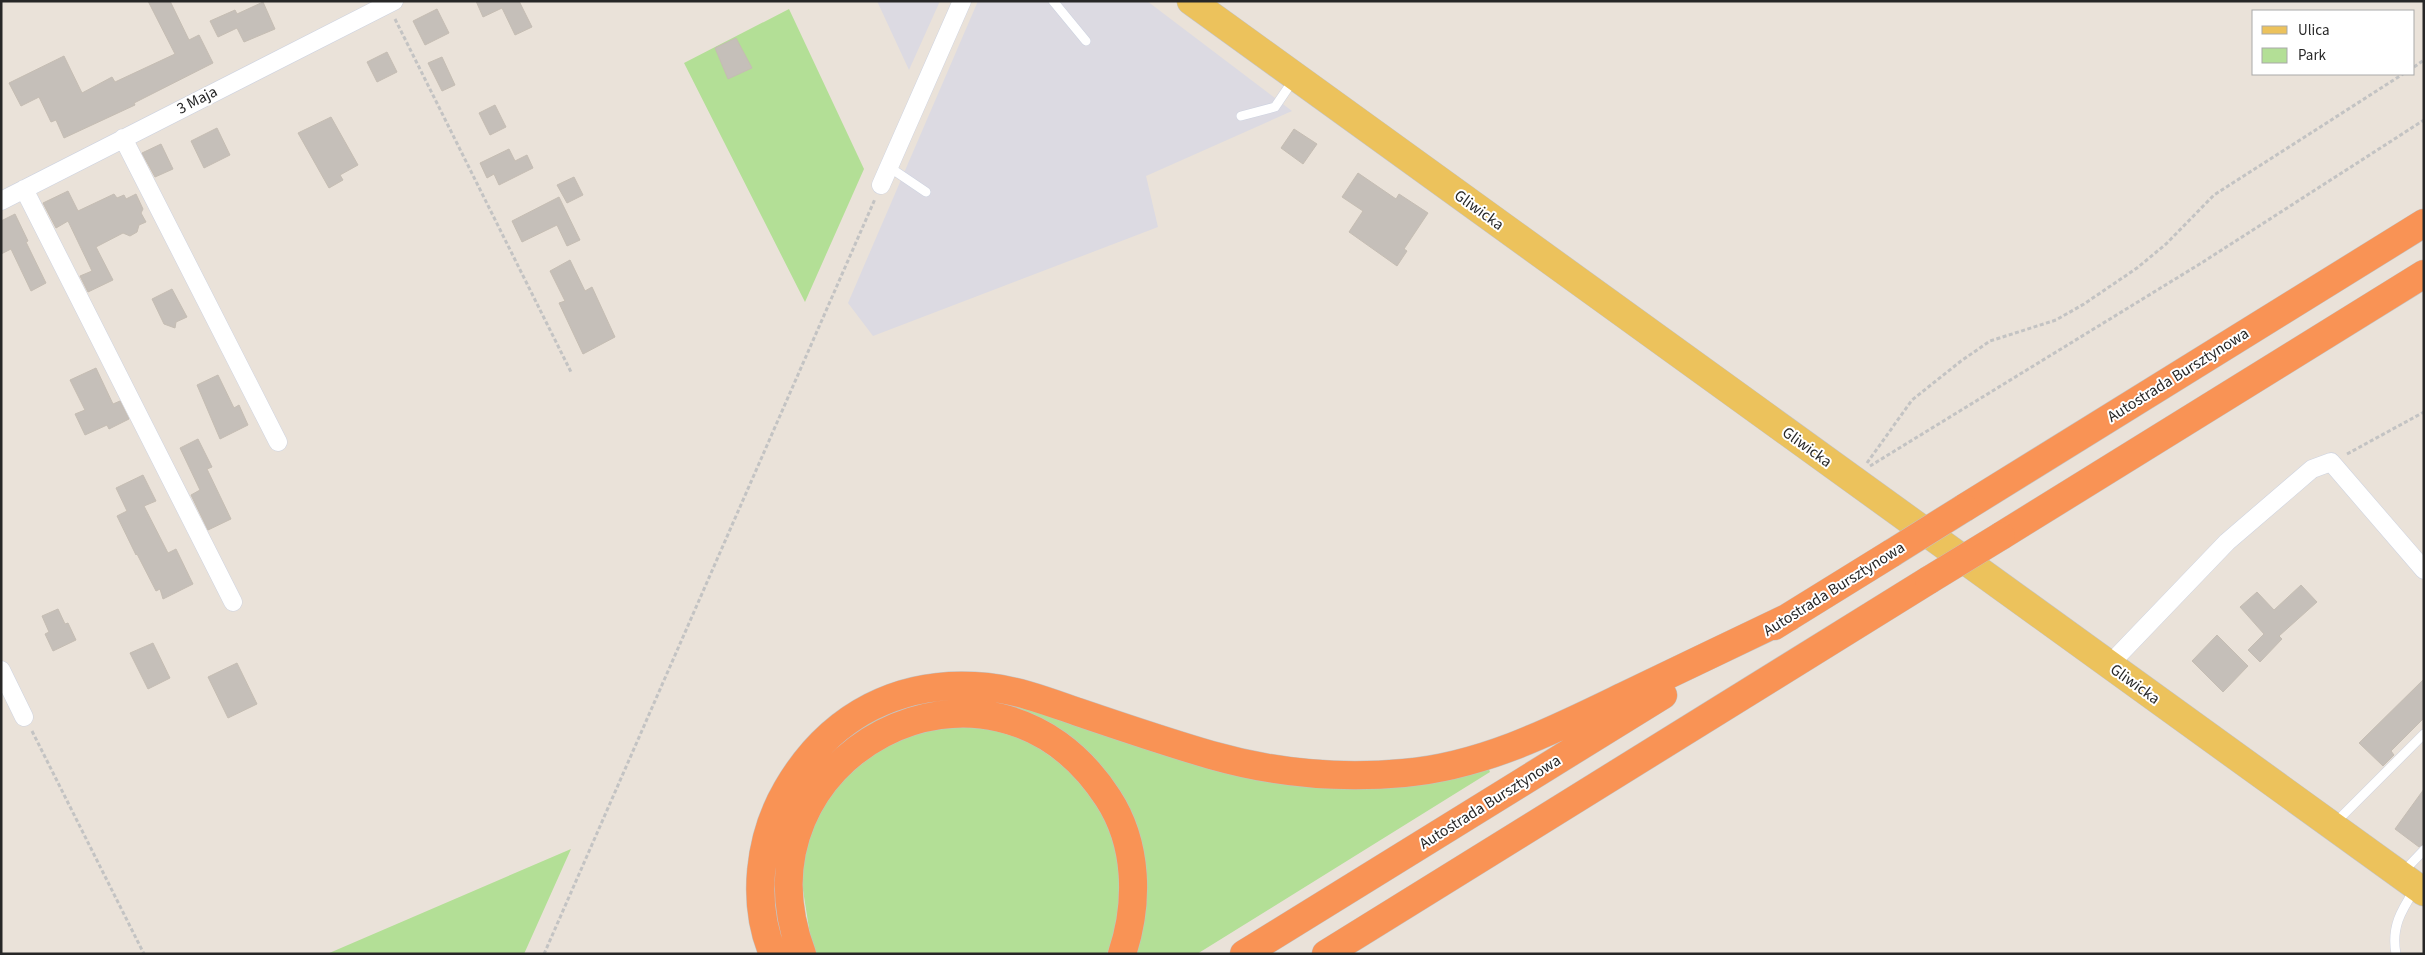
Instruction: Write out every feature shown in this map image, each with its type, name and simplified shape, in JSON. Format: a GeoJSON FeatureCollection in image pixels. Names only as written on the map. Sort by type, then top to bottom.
{"type":"FeatureCollection","features":[{"type":"Feature","properties":{"kind":"highway","name":"Autostrada Bursztynowa"},"geometry":{"type":"LineString","coordinates":[[1244,954],[2424,223]]}},
{"type":"Feature","properties":{"kind":"highway"},"geometry":{"type":"LineString","coordinates":[[1326,954],[2424,274]]}},
{"type":"Feature","properties":{"kind":"highway"},"geometry":{"type":"LineString","coordinates":[[773,954],[769,945],[761,898],[763,853],[775,809],[799,767],[826,737],[863,710],[901,694],[944,686],[988,687],[1033,696],[1212,756],[1276,770],[1341,776],[1406,773],[1464,762],[1507,750],[1551,732],[1789,617]]}},
{"type":"Feature","properties":{"kind":"highway"},"geometry":{"type":"LineString","coordinates":[[802,954],[795,936],[788,894],[791,855],[802,818],[819,788],[844,759],[877,736],[909,721],[947,713],[983,714],[1024,724],[1064,747],[1096,778],[1120,815],[1133,860],[1133,909],[1122,954]]}},
{"type":"Feature","properties":{"kind":"highway"},"geometry":{"type":"LineString","coordinates":[[1352,954],[1431,889]]}},
{"type":"Feature","properties":{"kind":"main road","name":"Gliwicka"},"geometry":{"type":"LineString","coordinates":[[1191,1],[2413,884]]}},
{"type":"Feature","properties":{"kind":"street"},"geometry":{"type":"LineString","coordinates":[[881,185],[962,1]]}},
{"type":"Feature","properties":{"kind":"street","name":"3 Maja"},"geometry":{"type":"LineString","coordinates":[[1,201],[391,3]]}},
{"type":"Feature","properties":{"kind":"street"},"geometry":{"type":"LineString","coordinates":[[124,138],[278,442]]}},
{"type":"Feature","properties":{"kind":"street"},"geometry":{"type":"LineString","coordinates":[[24,189],[233,602]]}},
{"type":"Feature","properties":{"kind":"street"},"geometry":{"type":"LineString","coordinates":[[2109,666],[2227,542],[2312,469],[2331,462],[2424,570]]}},
{"type":"Feature","properties":{"kind":"street"},"geometry":{"type":"LineString","coordinates":[[1,670],[24,717]]}},
{"type":"Feature","properties":{"kind":"lane"},"geometry":{"type":"LineString","coordinates":[[1053,1],[1086,41]]}},
{"type":"Feature","properties":{"kind":"lane"},"geometry":{"type":"LineString","coordinates":[[1241,116],[1275,107],[1295,77]]}},
{"type":"Feature","properties":{"kind":"lane"},"geometry":{"type":"LineString","coordinates":[[889,166],[926,192]]}},
{"type":"Feature","properties":{"kind":"lane"},"geometry":{"type":"LineString","coordinates":[[2332,826],[2424,734]]}},
{"type":"Feature","properties":{"kind":"lane"},"geometry":{"type":"LineString","coordinates":[[2396,954],[2393,938],[2396,920],[2413,884],[2424,850]]}},
{"type":"Feature","properties":{"kind":"path"},"geometry":{"type":"LineString","coordinates":[[391,3],[571,372]]}},
{"type":"Feature","properties":{"kind":"path"},"geometry":{"type":"LineString","coordinates":[[2401,75],[2214,196],[2166,244],[2144,262],[2084,304],[2056,320],[1990,341],[1961,361],[1912,400],[1862,470],[2203,262],[2424,120]]}},
{"type":"Feature","properties":{"kind":"path"},"geometry":{"type":"LineString","coordinates":[[544,954],[881,185]]}},
{"type":"Feature","properties":{"kind":"path"},"geometry":{"type":"LineString","coordinates":[[2331,462],[2424,412]]}},
{"type":"Feature","properties":{"kind":"path"},"geometry":{"type":"LineString","coordinates":[[24,717],[144,954]]}},
{"type":"Feature","properties":{"kind":"shaded area"},"geometry":{"type":"Polygon","coordinates":[[[877,1],[940,1],[909,70],[877,1]]]}},
{"type":"Feature","properties":{"kind":"shaded area"},"geometry":{"type":"Polygon","coordinates":[[[978,1],[1147,1],[1292,111],[1146,176],[1158,227],[873,336],[848,303],[978,1]]]}},
{"type":"Feature","properties":{"kind":"green space"},"geometry":{"type":"Polygon","coordinates":[[[789,9],[864,169],[805,302],[684,63],[789,9]]]}},
{"type":"Feature","properties":{"kind":"green space"},"geometry":{"type":"Polygon","coordinates":[[[946,697],[998,700],[1183,757],[1488,767],[1490,772],[1197,954],[1130,954],[1109,780],[1095,762],[1057,732],[882,723],[779,878],[780,913],[791,954],[783,954],[771,897],[776,839],[798,787],[850,732],[897,707],[946,697]]]}},
{"type":"Feature","properties":{"kind":"green space"},"geometry":{"type":"Polygon","coordinates":[[[938,726],[983,727],[1029,741],[1077,775],[1109,822],[1122,876],[1119,921],[1107,954],[813,954],[800,871],[806,841],[827,796],[876,749],[938,726]]]}},
{"type":"Feature","properties":{"kind":"green space"},"geometry":{"type":"Polygon","coordinates":[[[571,849],[524,954],[327,954],[571,849]]]}},
{"type":"Feature","properties":{"kind":"building"},"geometry":{"type":"Polygon","coordinates":[[[148,1],[170,1],[189,40],[199,35],[213,63],[134,103],[135,105],[64,138],[56,120],[51,122],[39,97],[21,106],[9,83],[64,56],[82,93],[112,77],[115,82],[175,54],[148,1]]]}},
{"type":"Feature","properties":{"kind":"building"},"geometry":{"type":"Polygon","coordinates":[[[476,1],[519,1],[532,27],[515,35],[502,8],[483,17],[476,1]]]}},
{"type":"Feature","properties":{"kind":"building"},"geometry":{"type":"Polygon","coordinates":[[[263,2],[275,29],[244,42],[237,28],[218,37],[210,21],[235,10],[237,14],[263,2]]]}},
{"type":"Feature","properties":{"kind":"building"},"geometry":{"type":"Polygon","coordinates":[[[437,9],[449,33],[425,45],[413,21],[437,9]]]}},
{"type":"Feature","properties":{"kind":"building"},"geometry":{"type":"Polygon","coordinates":[[[736,38],[752,68],[728,79],[715,48],[736,38]]]}},
{"type":"Feature","properties":{"kind":"building"},"geometry":{"type":"Polygon","coordinates":[[[387,52],[397,72],[377,82],[367,62],[387,52]]]}},
{"type":"Feature","properties":{"kind":"building"},"geometry":{"type":"Polygon","coordinates":[[[442,57],[455,85],[442,91],[428,63],[442,57]]]}},
{"type":"Feature","properties":{"kind":"building"},"geometry":{"type":"Polygon","coordinates":[[[495,105],[506,127],[490,135],[479,113],[495,105]]]}},
{"type":"Feature","properties":{"kind":"building"},"geometry":{"type":"Polygon","coordinates":[[[331,117],[358,165],[340,175],[343,180],[329,188],[298,133],[331,117]]]}},
{"type":"Feature","properties":{"kind":"building"},"geometry":{"type":"Polygon","coordinates":[[[217,128],[230,155],[204,168],[191,141],[217,128]]]}},
{"type":"Feature","properties":{"kind":"building"},"geometry":{"type":"Polygon","coordinates":[[[1294,129],[1317,144],[1303,164],[1281,148],[1294,129]]]}},
{"type":"Feature","properties":{"kind":"building"},"geometry":{"type":"Polygon","coordinates":[[[161,144],[173,169],[155,177],[142,153],[161,144]]]}},
{"type":"Feature","properties":{"kind":"building"},"geometry":{"type":"Polygon","coordinates":[[[509,149],[515,161],[527,155],[533,168],[499,185],[494,174],[487,178],[480,163],[509,149]]]}},
{"type":"Feature","properties":{"kind":"building"},"geometry":{"type":"Polygon","coordinates":[[[1358,173],[1396,199],[1399,194],[1428,213],[1404,249],[1407,251],[1397,266],[1349,232],[1363,211],[1342,197],[1358,173]]]}},
{"type":"Feature","properties":{"kind":"building"},"geometry":{"type":"Polygon","coordinates":[[[574,177],[583,195],[567,203],[557,185],[574,177]]]}},
{"type":"Feature","properties":{"kind":"building"},"geometry":{"type":"Polygon","coordinates":[[[68,191],[78,211],[114,194],[117,198],[124,195],[126,199],[136,194],[143,209],[141,213],[146,222],[139,225],[137,232],[130,236],[123,233],[96,247],[113,280],[88,292],[80,276],[92,271],[68,221],[56,228],[43,203],[68,191]]]}},
{"type":"Feature","properties":{"kind":"building"},"geometry":{"type":"Polygon","coordinates":[[[559,197],[580,240],[567,246],[557,225],[522,242],[512,221],[559,197]]]}},
{"type":"Feature","properties":{"kind":"building"},"geometry":{"type":"Polygon","coordinates":[[[15,214],[46,283],[31,291],[11,249],[1,254],[1,221],[15,214]]]}},
{"type":"Feature","properties":{"kind":"building"},"geometry":{"type":"Polygon","coordinates":[[[570,260],[585,291],[592,287],[615,337],[583,354],[559,303],[565,301],[550,271],[570,260]]]}},
{"type":"Feature","properties":{"kind":"building"},"geometry":{"type":"Polygon","coordinates":[[[172,289],[187,317],[176,322],[175,328],[164,324],[152,299],[172,289]]]}},
{"type":"Feature","properties":{"kind":"building"},"geometry":{"type":"Polygon","coordinates":[[[96,368],[113,404],[120,401],[129,419],[109,429],[107,425],[85,435],[75,414],[85,410],[70,380],[96,368]]]}},
{"type":"Feature","properties":{"kind":"building"},"geometry":{"type":"Polygon","coordinates":[[[218,375],[234,408],[239,405],[248,425],[220,439],[197,385],[218,375]]]}},
{"type":"Feature","properties":{"kind":"building"},"geometry":{"type":"Polygon","coordinates":[[[198,439],[212,467],[207,469],[231,519],[208,530],[191,495],[200,490],[180,448],[198,439]]]}},
{"type":"Feature","properties":{"kind":"building"},"geometry":{"type":"Polygon","coordinates":[[[143,475],[156,501],[144,506],[168,553],[176,549],[193,584],[163,599],[160,589],[156,591],[136,555],[117,516],[127,511],[116,488],[143,475]]]}},
{"type":"Feature","properties":{"kind":"building"},"geometry":{"type":"Polygon","coordinates":[[[2301,585],[2317,602],[2279,636],[2282,639],[2260,662],[2248,650],[2264,634],[2240,607],[2257,592],[2274,610],[2301,585]]]}},
{"type":"Feature","properties":{"kind":"building"},"geometry":{"type":"Polygon","coordinates":[[[58,609],[65,624],[68,623],[76,640],[53,651],[45,634],[49,632],[42,616],[58,609]]]}},
{"type":"Feature","properties":{"kind":"building"},"geometry":{"type":"Polygon","coordinates":[[[2217,635],[2248,666],[2223,692],[2192,661],[2217,635]]]}},
{"type":"Feature","properties":{"kind":"building"},"geometry":{"type":"Polygon","coordinates":[[[153,643],[170,678],[148,689],[130,653],[153,643]]]}},
{"type":"Feature","properties":{"kind":"building"},"geometry":{"type":"Polygon","coordinates":[[[237,663],[257,704],[228,718],[208,677],[237,663]]]}},
{"type":"Feature","properties":{"kind":"building"},"geometry":{"type":"Polygon","coordinates":[[[2424,679],[2424,718],[2391,751],[2394,755],[2383,766],[2359,743],[2424,679]]]}},
{"type":"Feature","properties":{"kind":"building"},"geometry":{"type":"Polygon","coordinates":[[[2424,789],[2424,844],[2419,847],[2395,829],[2424,789]]]}}]}
